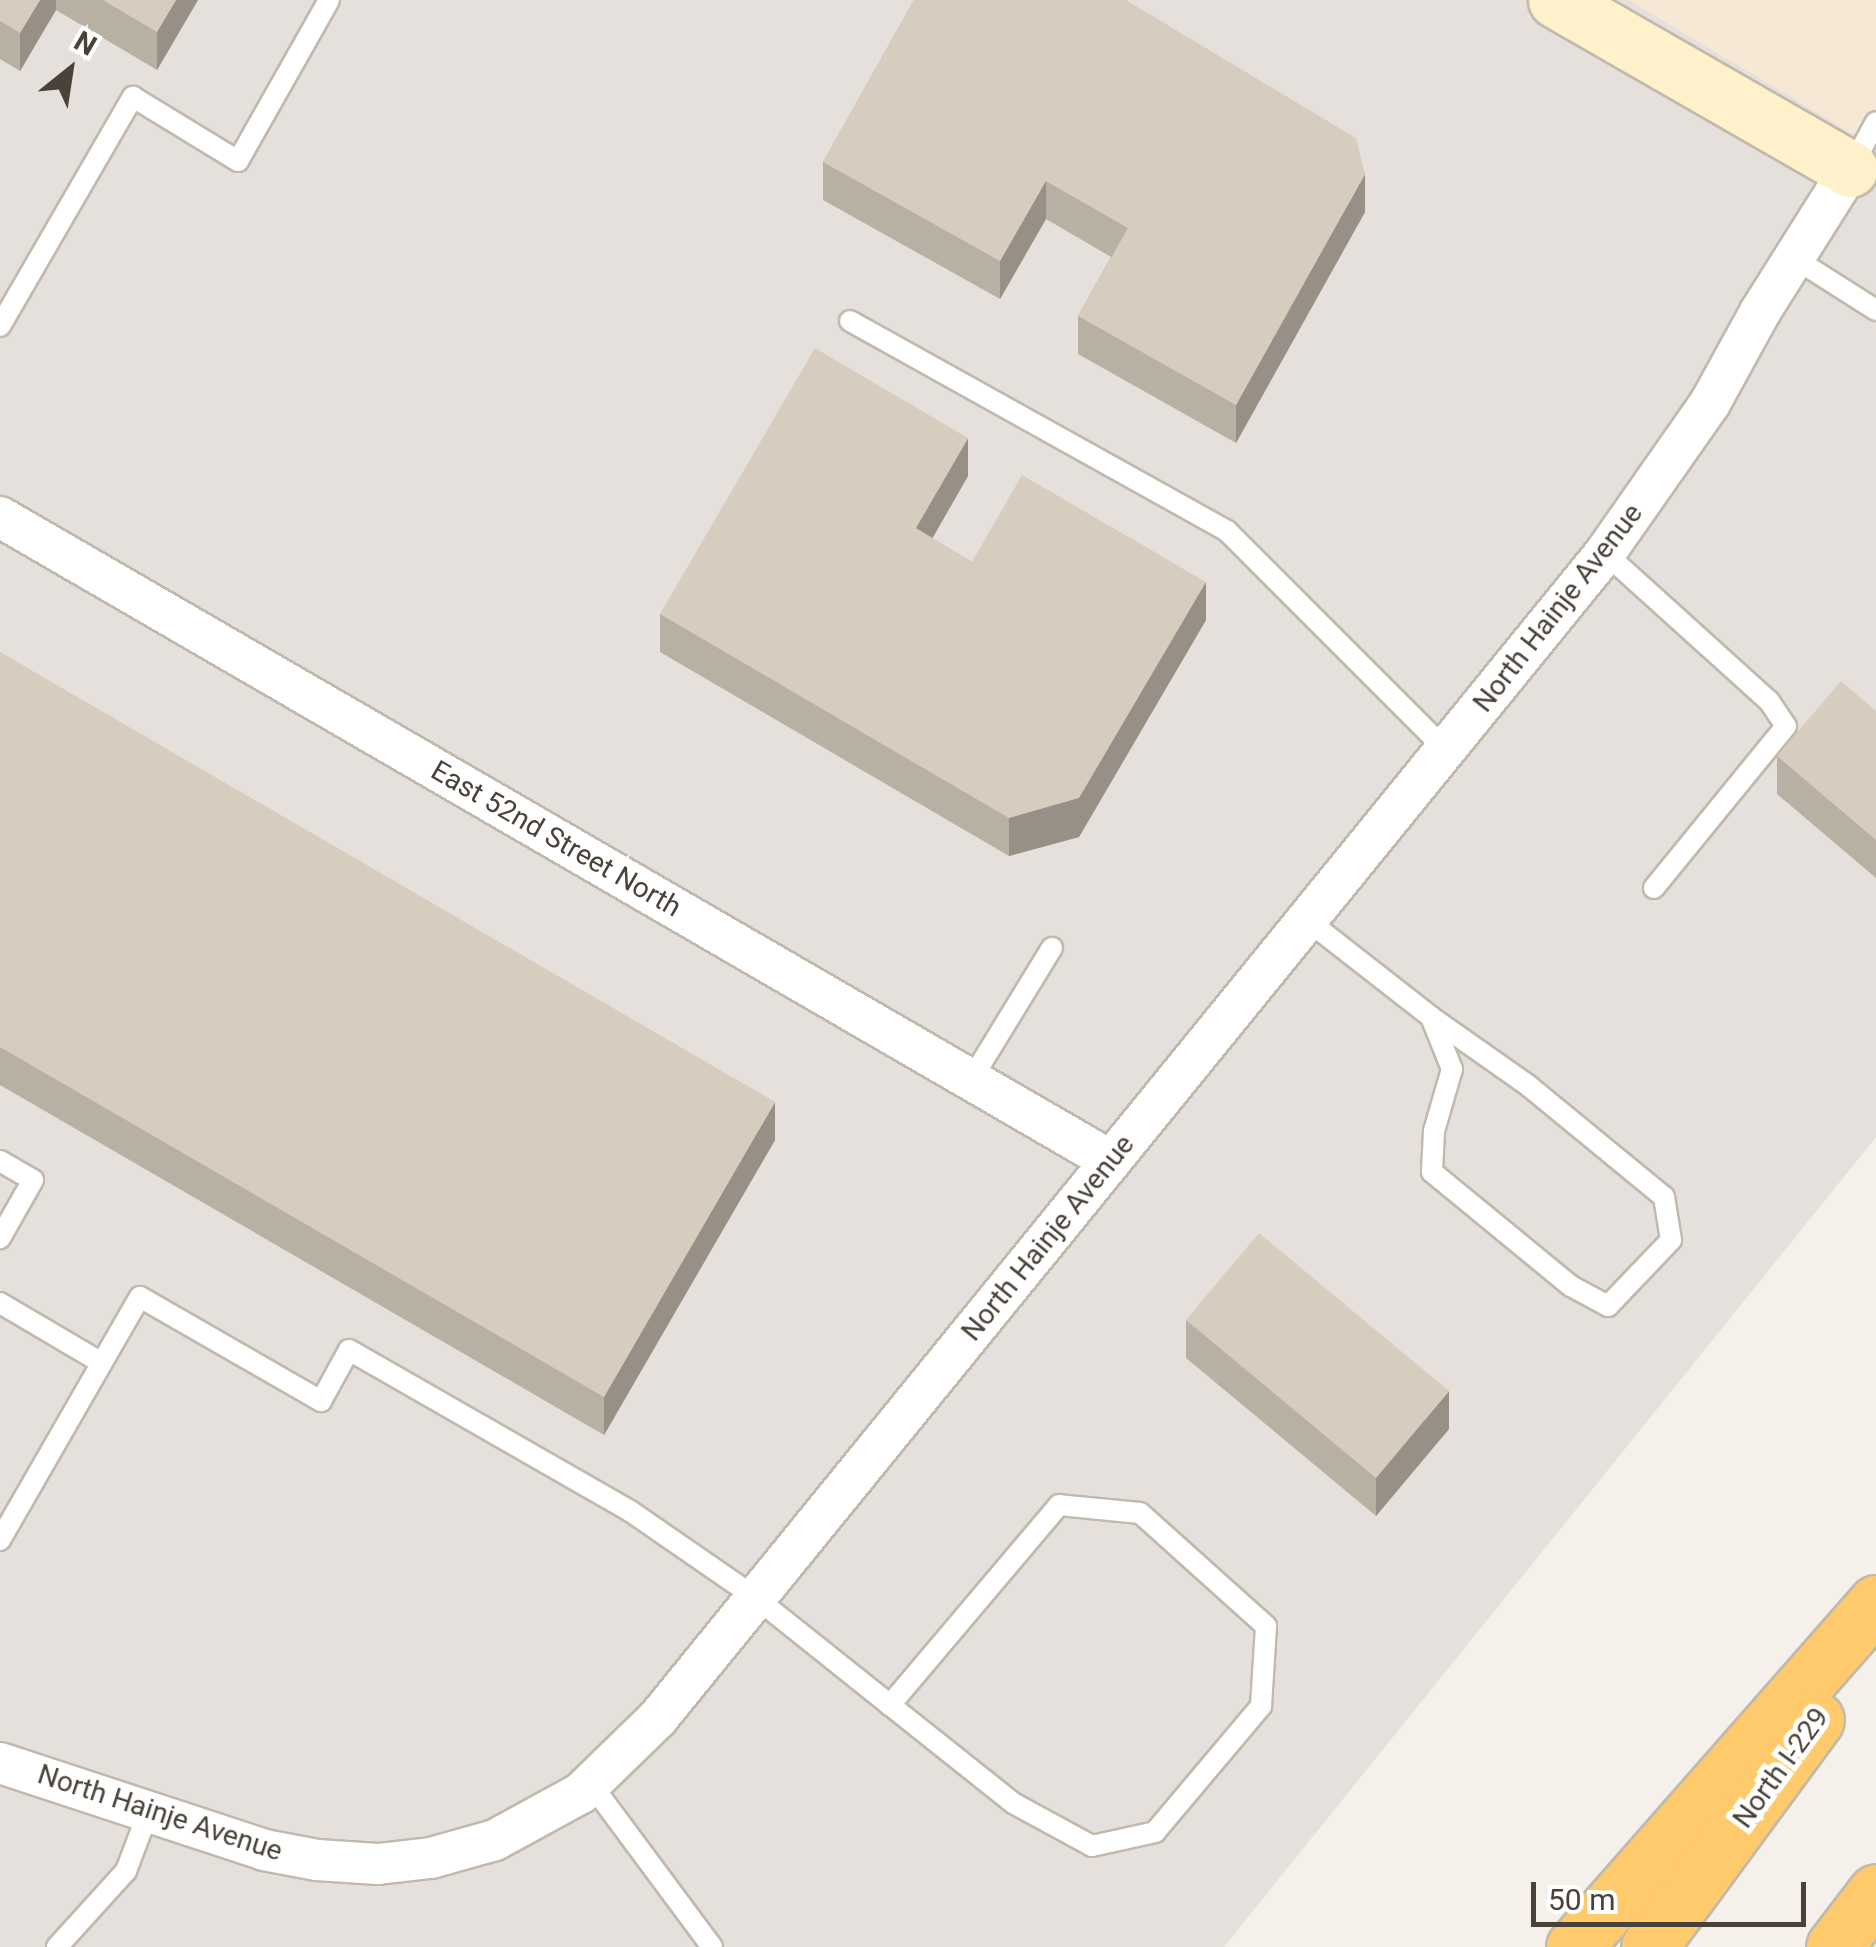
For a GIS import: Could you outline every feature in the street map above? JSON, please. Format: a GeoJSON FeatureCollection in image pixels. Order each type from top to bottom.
{"type":"FeatureCollection","features":[{"type":"Feature","properties":{"kind":"highway"},"geometry":{"type":"LineString","coordinates":[[1574,1947],[1876,1602]]}},
{"type":"Feature","properties":{"kind":"highway","name":"North I-229"},"geometry":{"type":"LineString","coordinates":[[1649,1947],[1876,1637]]}},
{"type":"Feature","properties":{"kind":"highway"},"geometry":{"type":"LineString","coordinates":[[1834,1947],[1876,1892]]}},
{"type":"Feature","properties":{"kind":"street"},"geometry":{"type":"LineString","coordinates":[[1556,0],[1850,170]]}},
{"type":"Feature","properties":{"kind":"street","name":"North Hainje Avenue"},"geometry":{"type":"LineString","coordinates":[[0,1763],[264,1850],[317,1860],[378,1864],[431,1858],[495,1840],[536,1821],[592,1784],[658,1718],[1604,553],[1710,403],[1850,170]]}},
{"type":"Feature","properties":{"kind":"street","name":"East 52nd Street North"},"geometry":{"type":"LineString","coordinates":[[0,518],[1111,1161]]}},
{"type":"Feature","properties":{"kind":"lane"},"geometry":{"type":"LineString","coordinates":[[0,326],[132,97],[238,161],[329,0]]}},
{"type":"Feature","properties":{"kind":"lane"},"geometry":{"type":"LineString","coordinates":[[1850,170],[1876,122]]}},
{"type":"Feature","properties":{"kind":"lane"},"geometry":{"type":"LineString","coordinates":[[1794,258],[1876,310]]}},
{"type":"Feature","properties":{"kind":"lane"},"geometry":{"type":"LineString","coordinates":[[850,320],[1227,531],[1445,749]]}},
{"type":"Feature","properties":{"kind":"lane"},"geometry":{"type":"LineString","coordinates":[[1604,553],[1769,701],[1786,726],[1654,888]]}},
{"type":"Feature","properties":{"kind":"lane"},"geometry":{"type":"LineString","coordinates":[[1307,920],[1431,1017],[1529,1086],[1664,1197],[1671,1240],[1608,1306],[1571,1286],[1432,1172],[1434,1130],[1452,1069],[1431,1017]]}},
{"type":"Feature","properties":{"kind":"lane"},"geometry":{"type":"LineString","coordinates":[[971,1080],[1052,948]]}},
{"type":"Feature","properties":{"kind":"lane"},"geometry":{"type":"LineString","coordinates":[[0,1161],[33,1180],[0,1238]]}},
{"type":"Feature","properties":{"kind":"lane"},"geometry":{"type":"LineString","coordinates":[[0,1540],[140,1297],[321,1401],[348,1350],[630,1510],[756,1598],[890,1705],[1013,1803],[1092,1846],[1155,1832],[1261,1706],[1266,1626],[1140,1513],[1059,1506],[890,1705]]}},
{"type":"Feature","properties":{"kind":"lane"},"geometry":{"type":"LineString","coordinates":[[0,1303],[102,1363]]}},
{"type":"Feature","properties":{"kind":"lane"},"geometry":{"type":"LineString","coordinates":[[592,1784],[712,1947]]}},
{"type":"Feature","properties":{"kind":"lane"},"geometry":{"type":"LineString","coordinates":[[56,1947],[126,1871],[149,1810]]}},
{"type":"Feature","properties":{"kind":"shaded area"},"geometry":{"type":"Polygon","coordinates":[[[0,0],[1629,0],[1876,148],[1876,1137],[1224,1947],[0,1947],[0,0]]]}},
{"type":"Feature","properties":{"kind":"shaded area"},"geometry":{"type":"Polygon","coordinates":[[[1629,0],[1876,0],[1876,148],[1629,0]]]}},
{"type":"Feature","properties":{"kind":"building"},"geometry":{"type":"Polygon","coordinates":[[[0,0],[40,0],[20,33],[0,21],[0,0]]]}},
{"type":"Feature","properties":{"kind":"building"},"geometry":{"type":"Polygon","coordinates":[[[103,0],[176,0],[157,32],[103,0]]]}},
{"type":"Feature","properties":{"kind":"building"},"geometry":{"type":"Polygon","coordinates":[[[914,0],[1126,0],[1356,138],[1365,174],[1236,405],[1078,316],[1128,228],[1046,181],[1000,261],[823,162],[914,0]]]}},
{"type":"Feature","properties":{"kind":"building"},"geometry":{"type":"Polygon","coordinates":[[[815,348],[968,438],[916,528],[972,562],[1022,475],[1206,582],[1079,798],[1009,818],[660,614],[815,348]]]}},
{"type":"Feature","properties":{"kind":"building"},"geometry":{"type":"Polygon","coordinates":[[[0,652],[775,1102],[604,1397],[0,1047],[0,652]]]}},
{"type":"Feature","properties":{"kind":"building"},"geometry":{"type":"Polygon","coordinates":[[[1841,681],[1876,711],[1876,840],[1777,756],[1841,681]]]}},
{"type":"Feature","properties":{"kind":"building"},"geometry":{"type":"Polygon","coordinates":[[[1259,1233],[1449,1391],[1376,1478],[1186,1320],[1259,1233]]]}}]}
